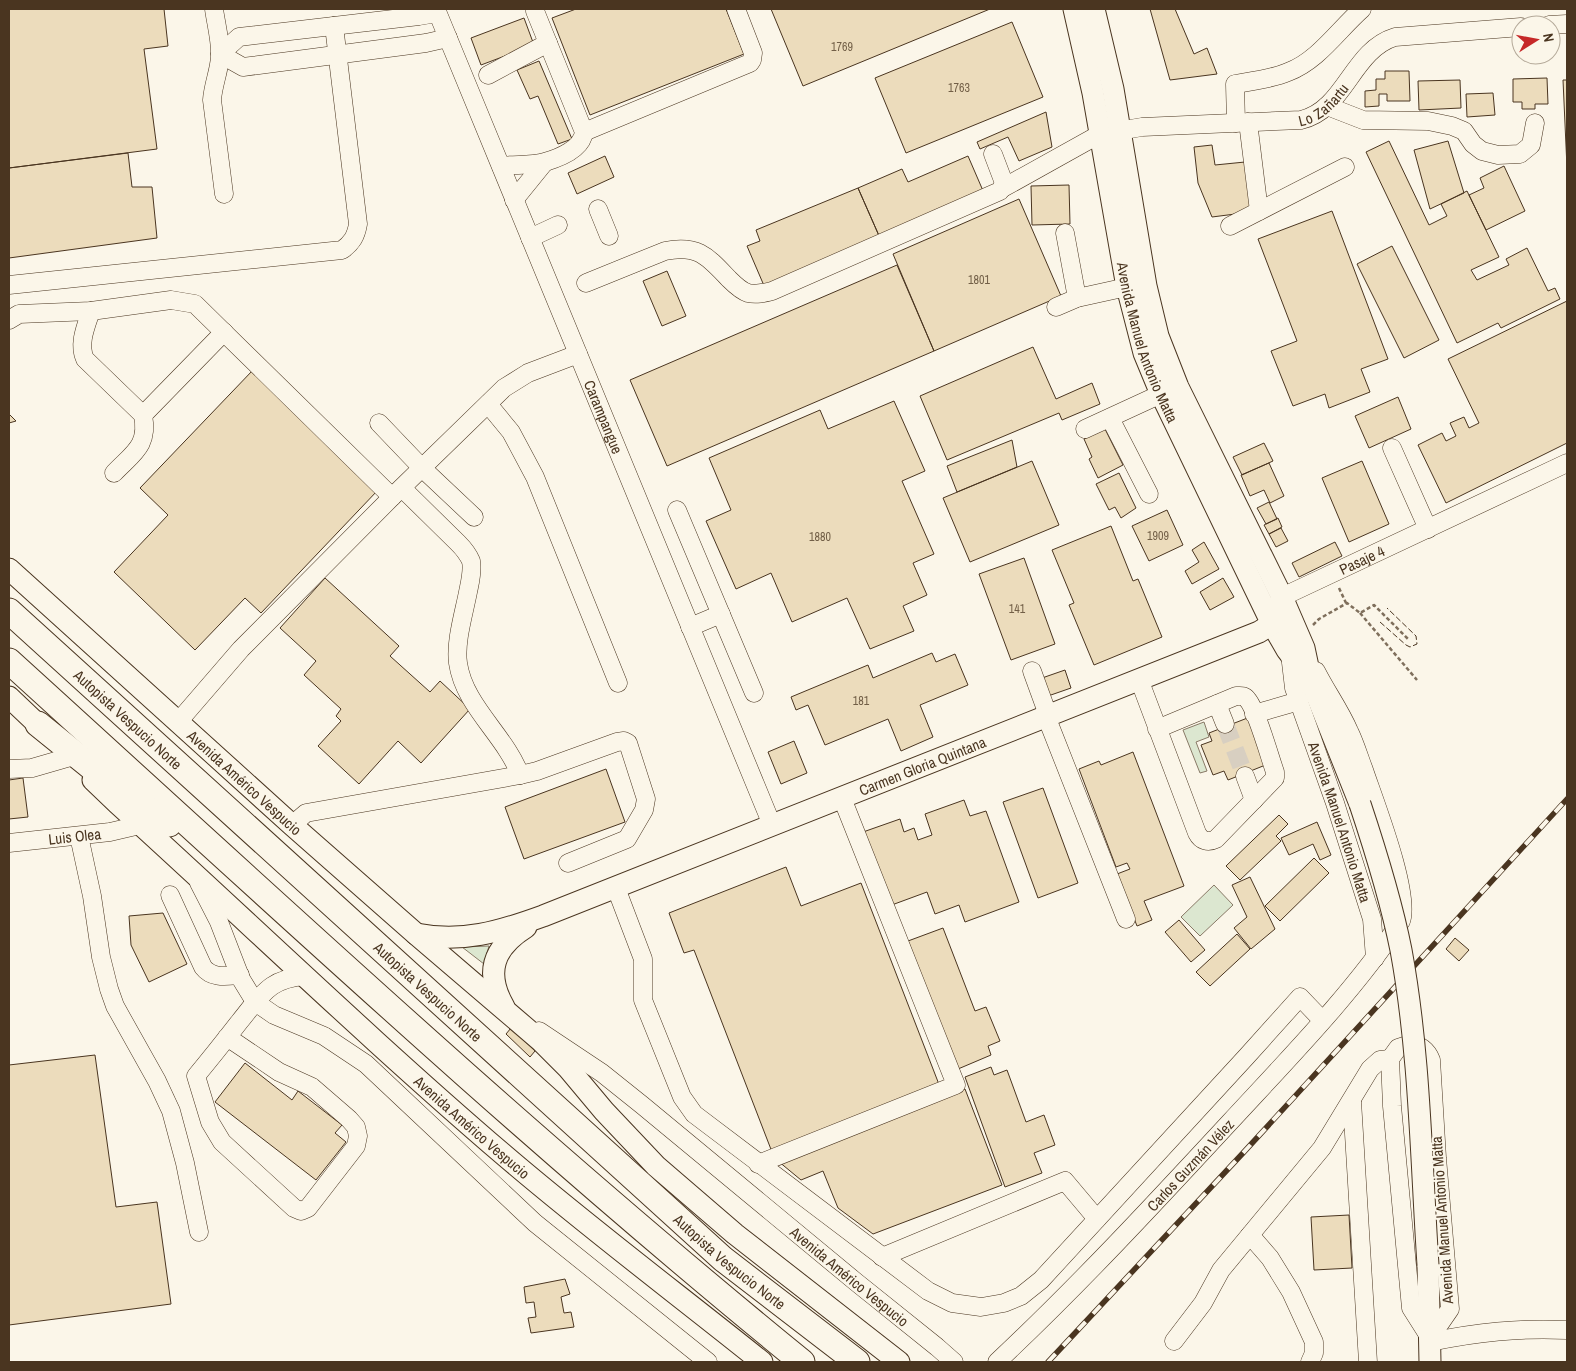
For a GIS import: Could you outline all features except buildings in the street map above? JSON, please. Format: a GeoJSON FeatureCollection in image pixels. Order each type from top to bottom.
{"type":"FeatureCollection","features":[{"type":"Feature","properties":{"kind":"highway","name":"Autopista Vespucio Norte"},"geometry":{"type":"LineString","coordinates":[[9,611],[723,1259],[857,1362]]}},
{"type":"Feature","properties":{"kind":"highway"},"geometry":{"type":"LineString","coordinates":[[9,661],[484,1093],[700,1279],[802,1362]]}},
{"type":"Feature","properties":{"kind":"highway"},"geometry":{"type":"LineString","coordinates":[[38,724],[110,783],[263,892]]}},
{"type":"Feature","properties":{"kind":"main road","name":"Avenida Manuel Antonio Matta"},"geometry":{"type":"LineString","coordinates":[[1074,9],[1087,65],[1110,132],[1160,344],[1178,387],[1282,597],[1298,647],[1360,804],[1391,907],[1408,994],[1415,1065],[1428,1265],[1430,1347]]}},
{"type":"Feature","properties":{"kind":"main road","name":"Avenida Manuel Antonio Matta"},"geometry":{"type":"LineString","coordinates":[[1094,9],[1113,89],[1110,132],[1127,287],[1144,352],[1161,394],[1272,624],[1298,647]]}},
{"type":"Feature","properties":{"kind":"main road","name":"Avenida Américo Vespucio"},"geometry":{"type":"LineString","coordinates":[[9,569],[292,825],[556,1055],[604,1111],[656,1166],[735,1234],[899,1362]]}},
{"type":"Feature","properties":{"kind":"main road"},"geometry":{"type":"LineString","coordinates":[[1272,624],[1282,597]]}},
{"type":"Feature","properties":{"kind":"main road","name":"Carmen Gloria Quintana"},"geometry":{"type":"LineString","coordinates":[[416,934],[446,938],[474,936],[496,932],[543,916],[1259,632],[1272,624]]}},
{"type":"Feature","properties":{"kind":"main road","name":"Avenida Américo Vespucio"},"geometry":{"type":"LineString","coordinates":[[9,697],[195,876],[504,1155],[610,1243],[762,1362]]}},
{"type":"Feature","properties":{"kind":"main road","name":"Carmen Gloria Quintana"},"geometry":{"type":"LineString","coordinates":[[506,1010],[494,979],[496,957],[507,941],[543,916]]}},
{"type":"Feature","properties":{"kind":"street"},"geometry":{"type":"LineString","coordinates":[[214,9],[220,54],[212,100],[224,194]]}},
{"type":"Feature","properties":{"kind":"street"},"geometry":{"type":"LineString","coordinates":[[584,132],[750,62],[753,53],[736,9]]}},
{"type":"Feature","properties":{"kind":"street"},"geometry":{"type":"LineString","coordinates":[[1259,211],[1235,84],[1289,72],[1300,66],[1325,46],[1362,9]]}},
{"type":"Feature","properties":{"kind":"street"},"geometry":{"type":"LineString","coordinates":[[220,54],[239,37],[437,11]]}},
{"type":"Feature","properties":{"kind":"street","name":"Carampangue"},"geometry":{"type":"LineString","coordinates":[[437,11],[772,825]]}},
{"type":"Feature","properties":{"kind":"street"},"geometry":{"type":"LineString","coordinates":[[501,166],[544,163],[570,151],[582,142],[584,132],[535,11]]}},
{"type":"Feature","properties":{"kind":"street"},"geometry":{"type":"LineString","coordinates":[[9,285],[342,250],[351,244],[356,235],[358,224],[334,26]]}},
{"type":"Feature","properties":{"kind":"street","name":"Lo Zañartu"},"geometry":{"type":"LineString","coordinates":[[1110,132],[1142,127],[1300,120],[1315,116],[1327,106],[1372,50],[1386,40],[1395,37],[1511,28]]}},
{"type":"Feature","properties":{"kind":"street"},"geometry":{"type":"LineString","coordinates":[[220,54],[243,67],[426,43],[448,38]]}},
{"type":"Feature","properties":{"kind":"street"},"geometry":{"type":"LineString","coordinates":[[488,75],[548,43]]}},
{"type":"Feature","properties":{"kind":"street"},"geometry":{"type":"LineString","coordinates":[[1327,106],[1363,120],[1428,121],[1452,126],[1464,131],[1473,144],[1482,151],[1498,156],[1520,154],[1531,145],[1534,123]]}},
{"type":"Feature","properties":{"kind":"street"},"geometry":{"type":"LineString","coordinates":[[586,283],[665,251],[688,249],[700,252],[710,259],[742,290],[748,293],[759,294],[772,291],[995,194],[1110,132]]}},
{"type":"Feature","properties":{"kind":"street"},"geometry":{"type":"LineString","coordinates":[[993,154],[1004,182],[1003,188]]}},
{"type":"Feature","properties":{"kind":"street"},"geometry":{"type":"LineString","coordinates":[[514,200],[544,163]]}},
{"type":"Feature","properties":{"kind":"street"},"geometry":{"type":"LineString","coordinates":[[1230,226],[1345,167]]}},
{"type":"Feature","properties":{"kind":"street"},"geometry":{"type":"LineString","coordinates":[[598,208],[609,236]]}},
{"type":"Feature","properties":{"kind":"street"},"geometry":{"type":"LineString","coordinates":[[530,238],[558,225]]}},
{"type":"Feature","properties":{"kind":"street"},"geometry":{"type":"LineString","coordinates":[[1065,233],[1077,298]]}},
{"type":"Feature","properties":{"kind":"street"},"geometry":{"type":"LineString","coordinates":[[1056,307],[1077,298],[1127,287]]}},
{"type":"Feature","properties":{"kind":"street"},"geometry":{"type":"LineString","coordinates":[[9,320],[19,314],[90,311],[171,300],[195,304],[397,492],[458,543],[466,552],[470,561],[471,580],[457,650],[461,677],[467,691],[514,760],[520,776]]}},
{"type":"Feature","properties":{"kind":"street"},"geometry":{"type":"LineString","coordinates":[[90,311],[81,351],[85,359],[143,415],[145,434],[141,444],[114,473]]}},
{"type":"Feature","properties":{"kind":"street"},"geometry":{"type":"LineString","coordinates":[[143,415],[224,332]]}},
{"type":"Feature","properties":{"kind":"street"},"geometry":{"type":"LineString","coordinates":[[178,722],[242,649],[397,492],[504,388],[528,373],[578,354]]}},
{"type":"Feature","properties":{"kind":"street"},"geometry":{"type":"LineString","coordinates":[[1085,429],[1161,394]]}},
{"type":"Feature","properties":{"kind":"street"},"geometry":{"type":"LineString","coordinates":[[488,404],[512,432],[534,473],[618,683]]}},
{"type":"Feature","properties":{"kind":"street"},"geometry":{"type":"LineString","coordinates":[[1110,418],[1149,494]]}},
{"type":"Feature","properties":{"kind":"street"},"geometry":{"type":"LineString","coordinates":[[379,423],[422,468],[474,517]]}},
{"type":"Feature","properties":{"kind":"street"},"geometry":{"type":"LineString","coordinates":[[1392,448],[1434,526]]}},
{"type":"Feature","properties":{"kind":"street","name":"Pasaje 4"},"geometry":{"type":"LineString","coordinates":[[1282,597],[1567,463]]}},
{"type":"Feature","properties":{"kind":"street"},"geometry":{"type":"LineString","coordinates":[[677,510],[754,693]]}},
{"type":"Feature","properties":{"kind":"street"},"geometry":{"type":"LineString","coordinates":[[690,627],[721,614]]}},
{"type":"Feature","properties":{"kind":"street","name":"Avenida Manuel Antonio Matta"},"geometry":{"type":"LineString","coordinates":[[1298,647],[1294,688],[1336,803],[1372,919],[1375,958]]}},
{"type":"Feature","properties":{"kind":"street","name":"Avenida Manuel Antonio Matta"},"geometry":{"type":"LineString","coordinates":[[1298,647],[1350,732],[1389,843],[1404,915],[1402,921],[1375,958]]}},
{"type":"Feature","properties":{"kind":"street"},"geometry":{"type":"LineString","coordinates":[[1032,671],[1047,716],[1126,919]]}},
{"type":"Feature","properties":{"kind":"street"},"geometry":{"type":"LineString","coordinates":[[1139,679],[1157,729],[1197,833],[1201,839],[1208,841],[1216,839],[1275,778],[1275,772],[1249,700],[1244,696],[1236,696],[1157,729]]}},
{"type":"Feature","properties":{"kind":"street"},"geometry":{"type":"LineString","coordinates":[[1254,714],[1299,701]]}},
{"type":"Feature","properties":{"kind":"street"},"geometry":{"type":"LineString","coordinates":[[1217,704],[1225,724]]}},
{"type":"Feature","properties":{"kind":"street"},"geometry":{"type":"LineString","coordinates":[[292,825],[306,813],[520,776],[624,741],[628,743],[646,799],[644,810],[636,825],[622,842],[568,862]]}},
{"type":"Feature","properties":{"kind":"street"},"geometry":{"type":"LineString","coordinates":[[9,769],[32,768],[70,757]]}},
{"type":"Feature","properties":{"kind":"street"},"geometry":{"type":"LineString","coordinates":[[1245,776],[1254,800]]}},
{"type":"Feature","properties":{"kind":"street"},"geometry":{"type":"LineString","coordinates":[[758,1164],[956,1085],[842,798]]}},
{"type":"Feature","properties":{"kind":"street","name":"Luis Olea"},"geometry":{"type":"LineString","coordinates":[[9,843],[110,832],[140,824]]}},
{"type":"Feature","properties":{"kind":"street"},"geometry":{"type":"LineString","coordinates":[[79,836],[92,896],[101,957],[114,1006],[157,1080],[171,1112],[185,1163],[199,1232]]}},
{"type":"Feature","properties":{"kind":"street","name":"Avenida Américo Vespucio"},"geometry":{"type":"LineString","coordinates":[[195,876],[219,922],[240,975],[256,1001],[274,1014],[324,1036],[366,1064],[535,1222],[708,1362]]}},
{"type":"Feature","properties":{"kind":"street"},"geometry":{"type":"LineString","coordinates":[[616,888],[643,959],[643,1000],[682,1097],[694,1114],[928,1291],[952,1303],[980,1307],[1021,1296],[1040,1280],[1097,1219],[1300,997],[1322,1020]]}},
{"type":"Feature","properties":{"kind":"street"},"geometry":{"type":"LineString","coordinates":[[170,894],[203,967],[208,973],[212,975],[240,975]]}},
{"type":"Feature","properties":{"kind":"street","name":"Carlos Guzmán Vélez"},"geometry":{"type":"LineString","coordinates":[[997,1362],[1062,1300],[1134,1226],[1322,1020],[1375,958]]}},
{"type":"Feature","properties":{"kind":"street"},"geometry":{"type":"LineString","coordinates":[[227,1037],[279,1072],[312,1087],[356,1127],[358,1136],[356,1146],[308,1208],[301,1211],[294,1208],[222,1142],[210,1122],[196,1076],[227,1037],[256,1001],[267,990],[279,982],[305,976]]}},
{"type":"Feature","properties":{"kind":"street","name":"Avenida Américo Vespucio"},"geometry":{"type":"LineString","coordinates":[[506,1010],[609,1078],[856,1282],[926,1337],[954,1362]]}},
{"type":"Feature","properties":{"kind":"street","name":"Avenida Manuel Antonio Matta"},"geometry":{"type":"LineString","coordinates":[[1390,1058],[1398,1048],[1410,1044],[1425,1050],[1431,1060],[1450,1309],[1430,1347]]}},
{"type":"Feature","properties":{"kind":"street"},"geometry":{"type":"LineString","coordinates":[[1174,1341],[1203,1303],[1221,1270],[1322,1148],[1370,1069],[1380,1060],[1390,1058],[1395,1145],[1411,1308],[1430,1347],[1489,1331],[1567,1330]]}},
{"type":"Feature","properties":{"kind":"street"},"geometry":{"type":"LineString","coordinates":[[1352,1101],[1368,1362]]}},
{"type":"Feature","properties":{"kind":"street"},"geometry":{"type":"LineString","coordinates":[[882,1257],[1065,1181],[1097,1219]]}},
{"type":"Feature","properties":{"kind":"street"},"geometry":{"type":"LineString","coordinates":[[1250,1235],[1270,1258],[1291,1292],[1314,1342],[1314,1353],[1310,1362]]}},
{"type":"Feature","properties":{"kind":"path"},"geometry":{"type":"LineString","coordinates":[[1298,647],[1319,619],[1347,603],[1360,613],[1417,680]]}},
{"type":"Feature","properties":{"kind":"path"},"geometry":{"type":"LineString","coordinates":[[1360,613],[1374,605],[1409,640]]}},
{"type":"Feature","properties":{"kind":"green space"},"geometry":{"type":"Polygon","coordinates":[[[1204,722],[1209,737],[1196,742],[1207,771],[1200,773],[1183,730],[1204,722]]]}},
{"type":"Feature","properties":{"kind":"green space"},"geometry":{"type":"Polygon","coordinates":[[[1214,885],[1233,905],[1200,936],[1181,917],[1214,885]]]}},
{"type":"Feature","properties":{"kind":"green space"},"geometry":{"type":"Polygon","coordinates":[[[489,946],[484,964],[462,947],[489,946]]]}},
{"type":"Feature","properties":{"kind":"tunnel"},"geometry":{"type":"LineString","coordinates":[[1225,724],[1245,776]]}},
{"type":"Feature","properties":{"kind":"railway"},"geometry":{"type":"LineString","coordinates":[[1048,1362],[1243,1153],[1567,799]]}},
{"type":"Feature","properties":{"kind":"fence"},"geometry":{"type":"LineString","coordinates":[[1380,622],[1406,645],[1410,647],[1417,644],[1416,636],[1387,608]]}}]}
